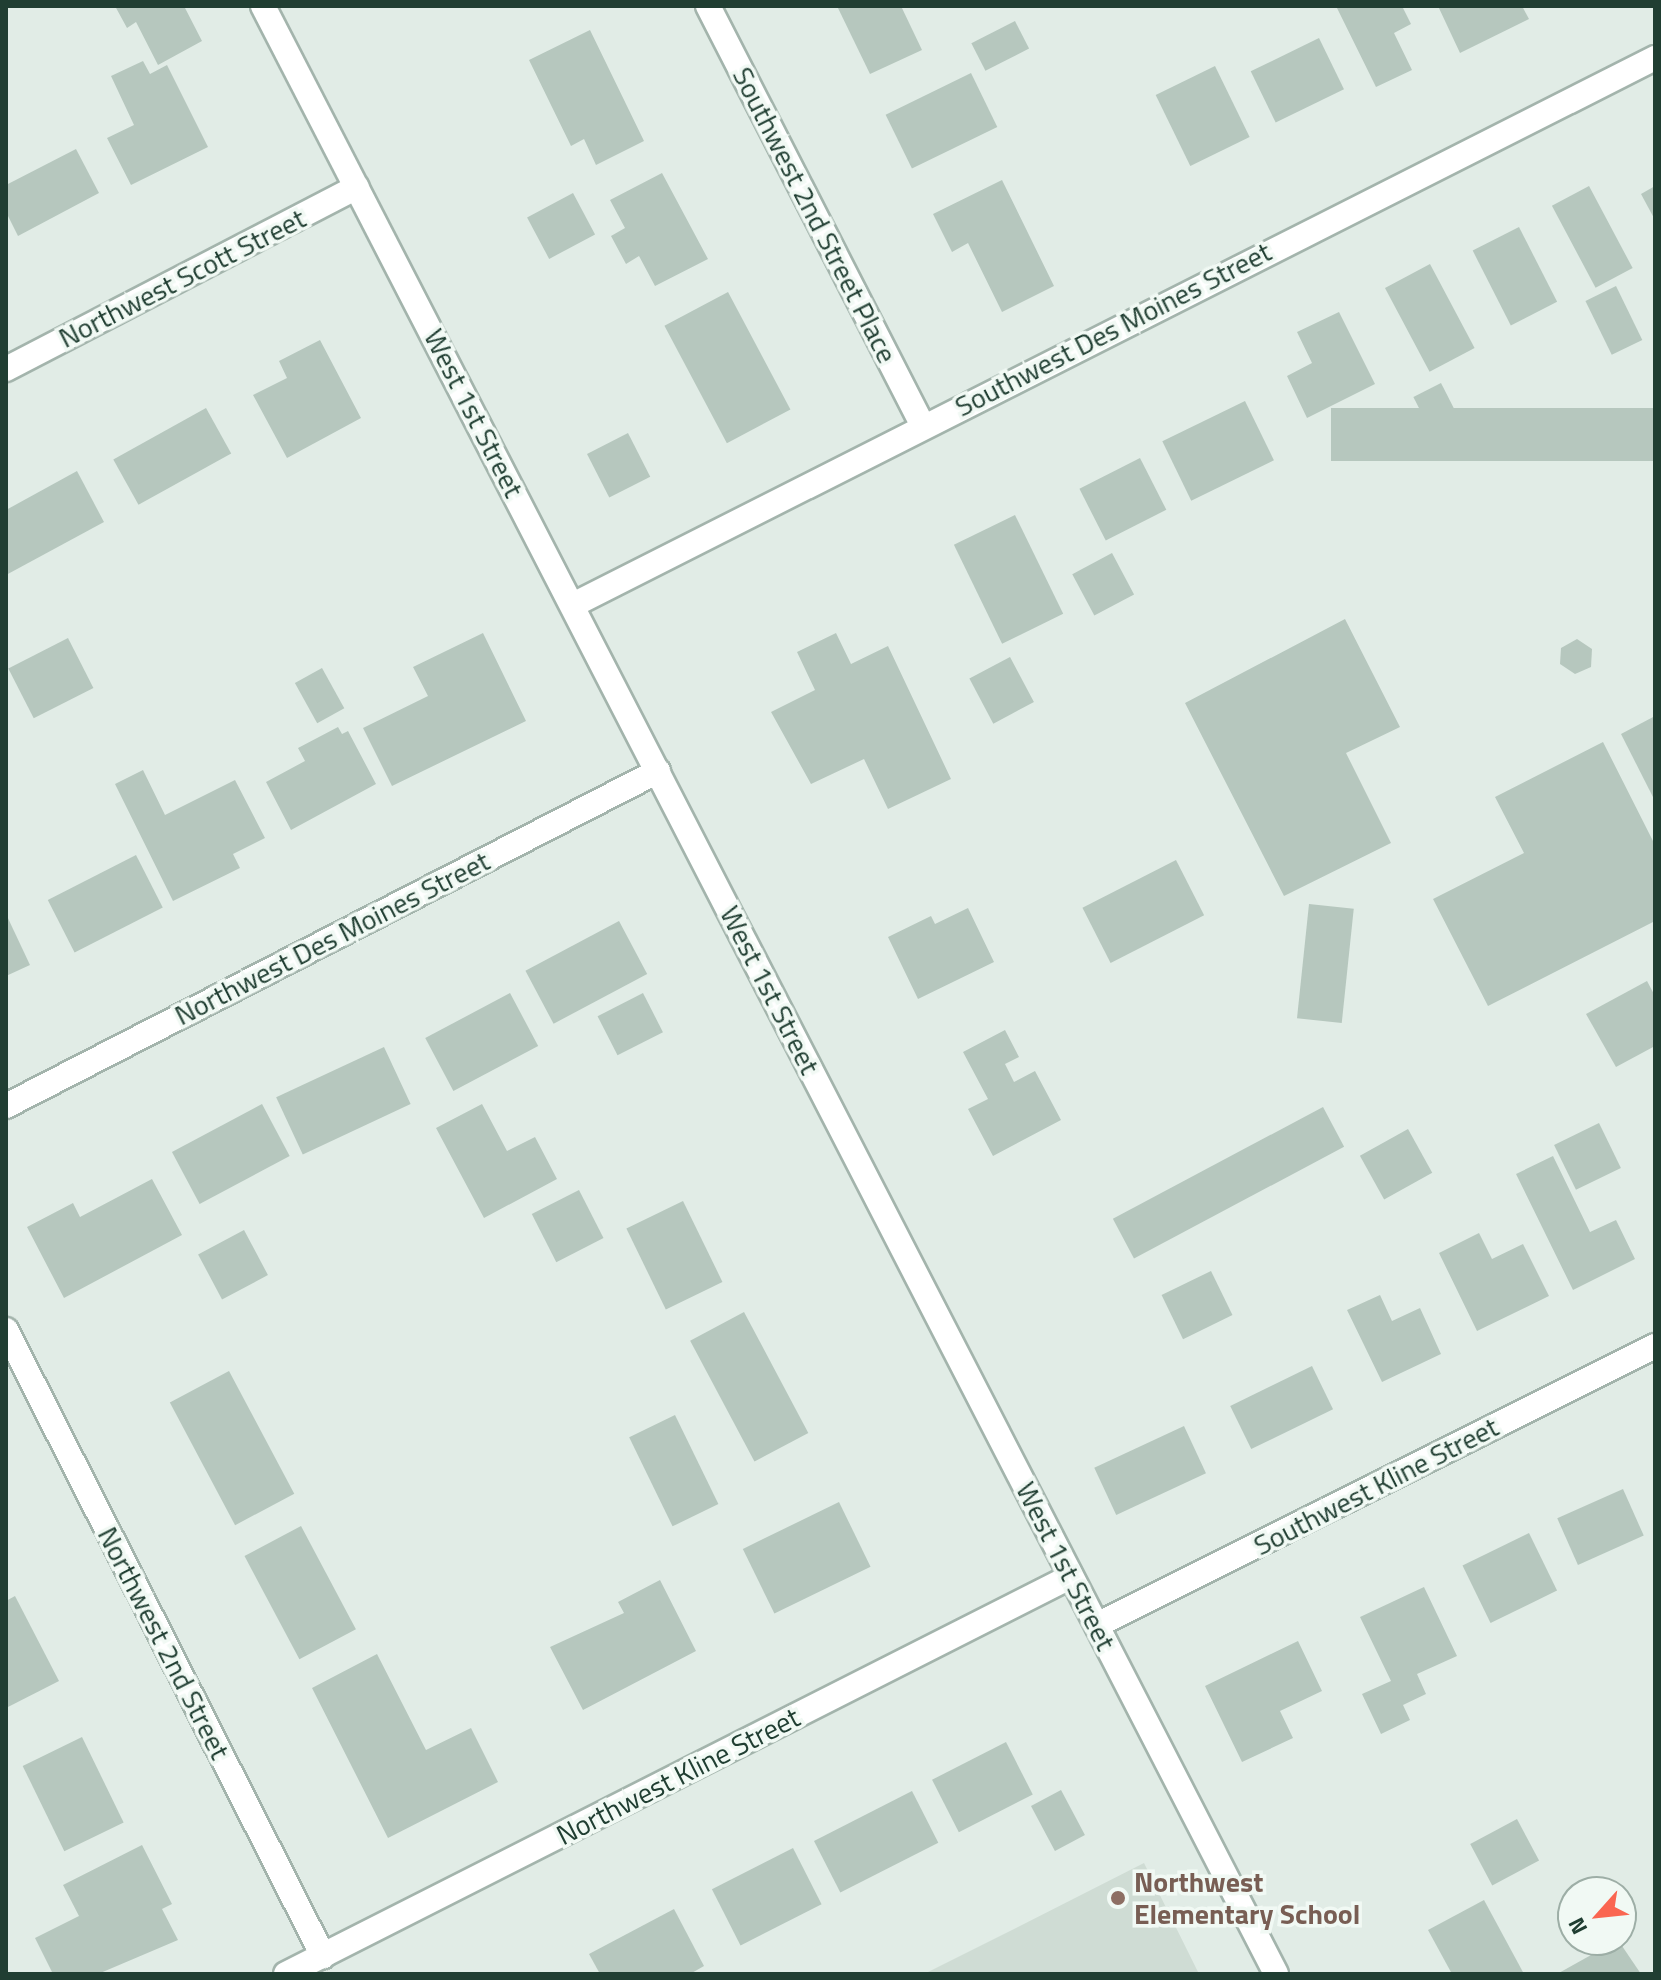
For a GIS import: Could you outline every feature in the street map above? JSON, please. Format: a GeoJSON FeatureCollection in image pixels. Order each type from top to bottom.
{"type":"FeatureCollection","features":[{"type":"Feature","properties":{"kind":"street","name":"West 1st Street"},"geometry":{"type":"LineString","coordinates":[[263,6],[1276,1974]]}},
{"type":"Feature","properties":{"kind":"street","name":"Southwest 2nd Street Place"},"geometry":{"type":"LineString","coordinates":[[708,6],[922,425]]}},
{"type":"Feature","properties":{"kind":"street","name":"Southwest Des Moines Street"},"geometry":{"type":"LineString","coordinates":[[573,605],[922,425],[1655,58]]}},
{"type":"Feature","properties":{"kind":"street","name":"Northwest Scott Street"},"geometry":{"type":"LineString","coordinates":[[6,369],[357,187]]}},
{"type":"Feature","properties":{"kind":"street","name":"Northwest Des Moines Street"},"geometry":{"type":"LineString","coordinates":[[6,1106],[658,771]]}},
{"type":"Feature","properties":{"kind":"street","name":"Northwest 2nd Street"},"geometry":{"type":"LineString","coordinates":[[6,1330],[323,1956]]}},
{"type":"Feature","properties":{"kind":"street","name":"Southwest Kline Street"},"geometry":{"type":"LineString","coordinates":[[1097,1625],[1655,1346]]}},
{"type":"Feature","properties":{"kind":"street","name":"Northwest Kline Street"},"geometry":{"type":"LineString","coordinates":[[286,1974],[1070,1577]]}},
{"type":"Feature","properties":{"kind":"shaded area","name":"Northwest Elementary School"},"geometry":{"type":"Polygon","coordinates":[[[1144,1863],[1199,1974],[924,1974],[1006,1933],[1144,1863]]]}},
{"type":"Feature","properties":{"kind":"building"},"geometry":{"type":"Polygon","coordinates":[[[115,6],[184,6],[202,41],[158,65],[136,22],[127,28],[115,6]]]}},
{"type":"Feature","properties":{"kind":"building"},"geometry":{"type":"Polygon","coordinates":[[[837,6],[901,6],[922,50],[870,74],[837,6]]]}},
{"type":"Feature","properties":{"kind":"building"},"geometry":{"type":"Polygon","coordinates":[[[1336,6],[1402,6],[1411,24],[1394,33],[1412,70],[1376,87],[1336,6]]]}},
{"type":"Feature","properties":{"kind":"building"},"geometry":{"type":"Polygon","coordinates":[[[1438,6],[1522,6],[1529,19],[1460,53],[1438,6]]]}},
{"type":"Feature","properties":{"kind":"building"},"geometry":{"type":"Polygon","coordinates":[[[1015,21],[1029,49],[985,71],[971,43],[1015,21]]]}},
{"type":"Feature","properties":{"kind":"building"},"geometry":{"type":"Polygon","coordinates":[[[590,30],[644,141],[596,165],[584,139],[571,146],[529,60],[590,30]]]}},
{"type":"Feature","properties":{"kind":"building"},"geometry":{"type":"Polygon","coordinates":[[[1319,38],[1344,89],[1276,123],[1251,71],[1319,38]]]}},
{"type":"Feature","properties":{"kind":"building"},"geometry":{"type":"Polygon","coordinates":[[[143,61],[150,74],[167,65],[208,147],[131,185],[107,138],[134,125],[111,76],[143,61]]]}},
{"type":"Feature","properties":{"kind":"building"},"geometry":{"type":"Polygon","coordinates":[[[1215,66],[1250,137],[1190,166],[1156,95],[1215,66]]]}},
{"type":"Feature","properties":{"kind":"building"},"geometry":{"type":"Polygon","coordinates":[[[971,73],[997,127],[912,169],[886,115],[971,73]]]}},
{"type":"Feature","properties":{"kind":"building"},"geometry":{"type":"Polygon","coordinates":[[[76,149],[99,193],[18,236],[6,212],[6,185],[76,149]]]}},
{"type":"Feature","properties":{"kind":"building"},"geometry":{"type":"Polygon","coordinates":[[[662,173],[708,259],[655,286],[639,256],[626,264],[611,236],[625,228],[610,200],[662,173]]]}},
{"type":"Feature","properties":{"kind":"building"},"geometry":{"type":"Polygon","coordinates":[[[1002,180],[1054,286],[1002,312],[968,243],[952,252],[933,214],[1002,180]]]}},
{"type":"Feature","properties":{"kind":"building"},"geometry":{"type":"Polygon","coordinates":[[[1589,186],[1633,268],[1596,288],[1552,206],[1589,186]]]}},
{"type":"Feature","properties":{"kind":"building"},"geometry":{"type":"Polygon","coordinates":[[[1655,186],[1655,220],[1641,194],[1655,186]]]}},
{"type":"Feature","properties":{"kind":"building"},"geometry":{"type":"Polygon","coordinates":[[[573,193],[595,234],[549,259],[527,217],[573,193]]]}},
{"type":"Feature","properties":{"kind":"building"},"geometry":{"type":"Polygon","coordinates":[[[1519,227],[1557,302],[1511,325],[1473,251],[1519,227]]]}},
{"type":"Feature","properties":{"kind":"building"},"geometry":{"type":"Polygon","coordinates":[[[1430,264],[1475,348],[1430,372],[1385,288],[1430,264]]]}},
{"type":"Feature","properties":{"kind":"building"},"geometry":{"type":"Polygon","coordinates":[[[1616,286],[1642,340],[1612,355],[1585,301],[1616,286]]]}},
{"type":"Feature","properties":{"kind":"building"},"geometry":{"type":"Polygon","coordinates":[[[728,292],[790,409],[727,443],[664,326],[728,292]]]}},
{"type":"Feature","properties":{"kind":"building"},"geometry":{"type":"Polygon","coordinates":[[[1339,312],[1375,384],[1307,418],[1287,376],[1312,363],[1297,332],[1339,312]]]}},
{"type":"Feature","properties":{"kind":"building"},"geometry":{"type":"Polygon","coordinates":[[[320,340],[361,418],[287,458],[253,395],[287,378],[279,361],[320,340]]]}},
{"type":"Feature","properties":{"kind":"building"},"geometry":{"type":"Polygon","coordinates":[[[1441,383],[1464,428],[1437,443],[1413,397],[1441,383]]]}},
{"type":"Feature","properties":{"kind":"building"},"geometry":{"type":"Polygon","coordinates":[[[1245,401],[1274,460],[1191,501],[1162,441],[1245,401]]]}},
{"type":"Feature","properties":{"kind":"building"},"geometry":{"type":"Polygon","coordinates":[[[206,408],[231,453],[139,505],[113,459],[206,408]]]}},
{"type":"Feature","properties":{"kind":"building"},"geometry":{"type":"Polygon","coordinates":[[[1331,408],[1655,408],[1655,461],[1331,461],[1331,408]]]}},
{"type":"Feature","properties":{"kind":"building"},"geometry":{"type":"Polygon","coordinates":[[[628,433],[650,477],[609,498],[587,454],[628,433]]]}},
{"type":"Feature","properties":{"kind":"building"},"geometry":{"type":"Polygon","coordinates":[[[1140,458],[1166,510],[1106,541],[1079,489],[1140,458]]]}},
{"type":"Feature","properties":{"kind":"building"},"geometry":{"type":"Polygon","coordinates":[[[77,471],[104,522],[6,575],[6,510],[77,471]]]}},
{"type":"Feature","properties":{"kind":"building"},"geometry":{"type":"Polygon","coordinates":[[[1015,515],[1063,614],[1002,644],[954,545],[1015,515]]]}},
{"type":"Feature","properties":{"kind":"building"},"geometry":{"type":"Polygon","coordinates":[[[1112,553],[1134,594],[1094,616],[1072,574],[1112,553]]]}},
{"type":"Feature","properties":{"kind":"building"},"geometry":{"type":"Polygon","coordinates":[[[1345,619],[1400,727],[1346,753],[1391,843],[1284,896],[1185,703],[1345,619]]]}},
{"type":"Feature","properties":{"kind":"building"},"geometry":{"type":"Polygon","coordinates":[[[483,633],[526,721],[392,786],[363,728],[428,696],[413,667],[483,633]]]}},
{"type":"Feature","properties":{"kind":"building"},"geometry":{"type":"Polygon","coordinates":[[[836,633],[851,664],[888,646],[951,779],[888,809],[864,759],[811,784],[771,712],[815,690],[797,652],[836,633]]]}},
{"type":"Feature","properties":{"kind":"building"},"geometry":{"type":"Polygon","coordinates":[[[68,638],[93,688],[34,718],[8,668],[68,638]]]}},
{"type":"Feature","properties":{"kind":"building"},"geometry":{"type":"Polygon","coordinates":[[[1577,639],[1592,649],[1591,667],[1575,674],[1560,664],[1561,648],[1577,639]]]}},
{"type":"Feature","properties":{"kind":"building"},"geometry":{"type":"Polygon","coordinates":[[[1010,657],[1034,702],[993,724],[969,679],[1010,657]]]}},
{"type":"Feature","properties":{"kind":"building"},"geometry":{"type":"Polygon","coordinates":[[[322,668],[344,708],[317,723],[295,683],[322,668]]]}},
{"type":"Feature","properties":{"kind":"building"},"geometry":{"type":"Polygon","coordinates":[[[1655,716],[1655,801],[1621,734],[1655,716]]]}},
{"type":"Feature","properties":{"kind":"building"},"geometry":{"type":"Polygon","coordinates":[[[338,727],[342,734],[348,731],[376,784],[291,830],[266,782],[305,761],[298,748],[338,727]]]}},
{"type":"Feature","properties":{"kind":"building"},"geometry":{"type":"Polygon","coordinates":[[[1603,742],[1655,845],[1655,921],[1488,1006],[1433,899],[1524,853],[1495,797],[1603,742]]]}},
{"type":"Feature","properties":{"kind":"building"},"geometry":{"type":"Polygon","coordinates":[[[143,770],[165,815],[235,780],[265,838],[233,854],[240,868],[173,901],[115,784],[143,770]]]}},
{"type":"Feature","properties":{"kind":"building"},"geometry":{"type":"Polygon","coordinates":[[[136,855],[163,908],[75,953],[48,900],[136,855]]]}},
{"type":"Feature","properties":{"kind":"building"},"geometry":{"type":"Polygon","coordinates":[[[1176,860],[1204,915],[1111,963],[1082,908],[1176,860]]]}},
{"type":"Feature","properties":{"kind":"building"},"geometry":{"type":"Polygon","coordinates":[[[1309,904],[1354,909],[1342,1023],[1297,1018],[1309,904]]]}},
{"type":"Feature","properties":{"kind":"building"},"geometry":{"type":"Polygon","coordinates":[[[968,908],[994,962],[918,999],[888,937],[931,916],[935,924],[968,908]]]}},
{"type":"Feature","properties":{"kind":"building"},"geometry":{"type":"Polygon","coordinates":[[[6,914],[30,965],[6,976],[6,914]]]}},
{"type":"Feature","properties":{"kind":"building"},"geometry":{"type":"Polygon","coordinates":[[[619,921],[647,974],[554,1024],[525,971],[619,921]]]}},
{"type":"Feature","properties":{"kind":"building"},"geometry":{"type":"Polygon","coordinates":[[[1647,981],[1655,996],[1655,1046],[1616,1067],[1586,1014],[1647,981]]]}},
{"type":"Feature","properties":{"kind":"building"},"geometry":{"type":"Polygon","coordinates":[[[510,993],[538,1046],[453,1091],[425,1038],[510,993]]]}},
{"type":"Feature","properties":{"kind":"building"},"geometry":{"type":"Polygon","coordinates":[[[643,993],[663,1032],[618,1055],[598,1016],[643,993]]]}},
{"type":"Feature","properties":{"kind":"building"},"geometry":{"type":"Polygon","coordinates":[[[1005,1030],[1019,1057],[1005,1064],[1014,1082],[1035,1071],[1061,1120],[993,1156],[968,1109],[988,1099],[963,1052],[1005,1030]]]}},
{"type":"Feature","properties":{"kind":"building"},"geometry":{"type":"Polygon","coordinates":[[[384,1047],[411,1104],[303,1154],[276,1097],[384,1047]]]}},
{"type":"Feature","properties":{"kind":"building"},"geometry":{"type":"Polygon","coordinates":[[[262,1104],[290,1156],[200,1204],[172,1152],[262,1104]]]}},
{"type":"Feature","properties":{"kind":"building"},"geometry":{"type":"Polygon","coordinates":[[[482,1104],[507,1151],[535,1137],[557,1179],[484,1218],[436,1128],[482,1104]]]}},
{"type":"Feature","properties":{"kind":"building"},"geometry":{"type":"Polygon","coordinates":[[[1323,1107],[1344,1147],[1134,1258],[1113,1219],[1323,1107]]]}},
{"type":"Feature","properties":{"kind":"building"},"geometry":{"type":"Polygon","coordinates":[[[1599,1123],[1621,1168],[1576,1190],[1554,1145],[1599,1123]]]}},
{"type":"Feature","properties":{"kind":"building"},"geometry":{"type":"Polygon","coordinates":[[[1408,1129],[1432,1173],[1384,1199],[1360,1156],[1408,1129]]]}},
{"type":"Feature","properties":{"kind":"building"},"geometry":{"type":"Polygon","coordinates":[[[1553,1156],[1590,1232],[1616,1220],[1635,1259],[1573,1290],[1516,1174],[1553,1156]]]}},
{"type":"Feature","properties":{"kind":"building"},"geometry":{"type":"Polygon","coordinates":[[[152,1179],[182,1235],[64,1298],[27,1227],[73,1203],[80,1217],[152,1179]]]}},
{"type":"Feature","properties":{"kind":"building"},"geometry":{"type":"Polygon","coordinates":[[[579,1190],[604,1238],[556,1262],[532,1214],[579,1190]]]}},
{"type":"Feature","properties":{"kind":"building"},"geometry":{"type":"Polygon","coordinates":[[[683,1201],[722,1282],[666,1310],[626,1229],[683,1201]]]}},
{"type":"Feature","properties":{"kind":"building"},"geometry":{"type":"Polygon","coordinates":[[[244,1230],[268,1275],[222,1299],[198,1254],[244,1230]]]}},
{"type":"Feature","properties":{"kind":"building"},"geometry":{"type":"Polygon","coordinates":[[[1479,1233],[1492,1259],[1523,1244],[1549,1296],[1477,1331],[1439,1253],[1479,1233]]]}},
{"type":"Feature","properties":{"kind":"building"},"geometry":{"type":"Polygon","coordinates":[[[1211,1271],[1232,1315],[1183,1339],[1162,1295],[1211,1271]]]}},
{"type":"Feature","properties":{"kind":"building"},"geometry":{"type":"Polygon","coordinates":[[[1380,1295],[1392,1321],[1420,1308],[1441,1354],[1382,1382],[1347,1310],[1380,1295]]]}},
{"type":"Feature","properties":{"kind":"building"},"geometry":{"type":"Polygon","coordinates":[[[744,1312],[808,1433],[754,1462],[690,1341],[744,1312]]]}},
{"type":"Feature","properties":{"kind":"building"},"geometry":{"type":"Polygon","coordinates":[[[1312,1366],[1333,1409],[1251,1449],[1230,1406],[1312,1366]]]}},
{"type":"Feature","properties":{"kind":"building"},"geometry":{"type":"Polygon","coordinates":[[[229,1371],[294,1494],[235,1525],[170,1402],[229,1371]]]}},
{"type":"Feature","properties":{"kind":"building"},"geometry":{"type":"Polygon","coordinates":[[[675,1415],[718,1504],[673,1526],[629,1437],[675,1415]]]}},
{"type":"Feature","properties":{"kind":"building"},"geometry":{"type":"Polygon","coordinates":[[[1184,1426],[1206,1473],[1116,1515],[1094,1468],[1184,1426]]]}},
{"type":"Feature","properties":{"kind":"building"},"geometry":{"type":"Polygon","coordinates":[[[1623,1489],[1644,1536],[1578,1565],[1557,1518],[1623,1489]]]}},
{"type":"Feature","properties":{"kind":"building"},"geometry":{"type":"Polygon","coordinates":[[[839,1502],[871,1567],[774,1614],[743,1549],[839,1502]]]}},
{"type":"Feature","properties":{"kind":"building"},"geometry":{"type":"Polygon","coordinates":[[[301,1526],[356,1629],[299,1659],[244,1556],[301,1526]]]}},
{"type":"Feature","properties":{"kind":"building"},"geometry":{"type":"Polygon","coordinates":[[[1529,1533],[1557,1591],[1491,1623],[1462,1565],[1529,1533]]]}},
{"type":"Feature","properties":{"kind":"building"},"geometry":{"type":"Polygon","coordinates":[[[660,1580],[696,1651],[583,1710],[550,1647],[624,1613],[618,1602],[660,1580]]]}},
{"type":"Feature","properties":{"kind":"building"},"geometry":{"type":"Polygon","coordinates":[[[1424,1587],[1457,1656],[1417,1674],[1426,1694],[1403,1705],[1410,1720],[1381,1734],[1362,1694],[1391,1681],[1360,1617],[1424,1587]]]}},
{"type":"Feature","properties":{"kind":"building"},"geometry":{"type":"Polygon","coordinates":[[[15,1596],[59,1681],[6,1708],[6,1601],[15,1596]]]}},
{"type":"Feature","properties":{"kind":"building"},"geometry":{"type":"Polygon","coordinates":[[[1298,1641],[1322,1691],[1280,1711],[1293,1738],[1242,1762],[1205,1686],[1298,1641]]]}},
{"type":"Feature","properties":{"kind":"building"},"geometry":{"type":"Polygon","coordinates":[[[377,1654],[426,1750],[471,1728],[498,1782],[388,1838],[312,1688],[377,1654]]]}},
{"type":"Feature","properties":{"kind":"building"},"geometry":{"type":"Polygon","coordinates":[[[82,1737],[124,1822],[64,1851],[23,1766],[82,1737]]]}},
{"type":"Feature","properties":{"kind":"building"},"geometry":{"type":"Polygon","coordinates":[[[1006,1742],[1033,1795],[959,1832],[932,1780],[1006,1742]]]}},
{"type":"Feature","properties":{"kind":"building"},"geometry":{"type":"Polygon","coordinates":[[[1061,1790],[1085,1835],[1055,1851],[1031,1806],[1061,1790]]]}},
{"type":"Feature","properties":{"kind":"building"},"geometry":{"type":"Polygon","coordinates":[[[912,1791],[938,1843],[840,1893],[814,1841],[912,1791]]]}},
{"type":"Feature","properties":{"kind":"building"},"geometry":{"type":"Polygon","coordinates":[[[1517,1819],[1539,1860],[1492,1885],[1470,1844],[1517,1819]]]}},
{"type":"Feature","properties":{"kind":"building"},"geometry":{"type":"Polygon","coordinates":[[[142,1845],[172,1904],[162,1909],[178,1940],[98,1974],[53,1974],[35,1938],[79,1916],[63,1885],[142,1845]]]}},
{"type":"Feature","properties":{"kind":"building"},"geometry":{"type":"Polygon","coordinates":[[[793,1848],[822,1904],[741,1945],[712,1889],[793,1848]]]}},
{"type":"Feature","properties":{"kind":"building"},"geometry":{"type":"Polygon","coordinates":[[[1484,1900],[1524,1974],[1452,1974],[1428,1930],[1484,1900]]]}},
{"type":"Feature","properties":{"kind":"building"},"geometry":{"type":"Polygon","coordinates":[[[674,1909],[704,1966],[690,1974],[600,1974],[589,1954],[674,1909]]]}},
{"type":"Feature","properties":{"kind":"building"},"geometry":{"type":"Polygon","coordinates":[[[1589,1956],[1629,1956],[1641,1974],[1557,1974],[1589,1956]]]}},
{"type":"Feature","properties":{"kind":"place","name":"Northwest Elementary School"},"geometry":{"type":"Point","coordinates":[1118,1898]}}]}
